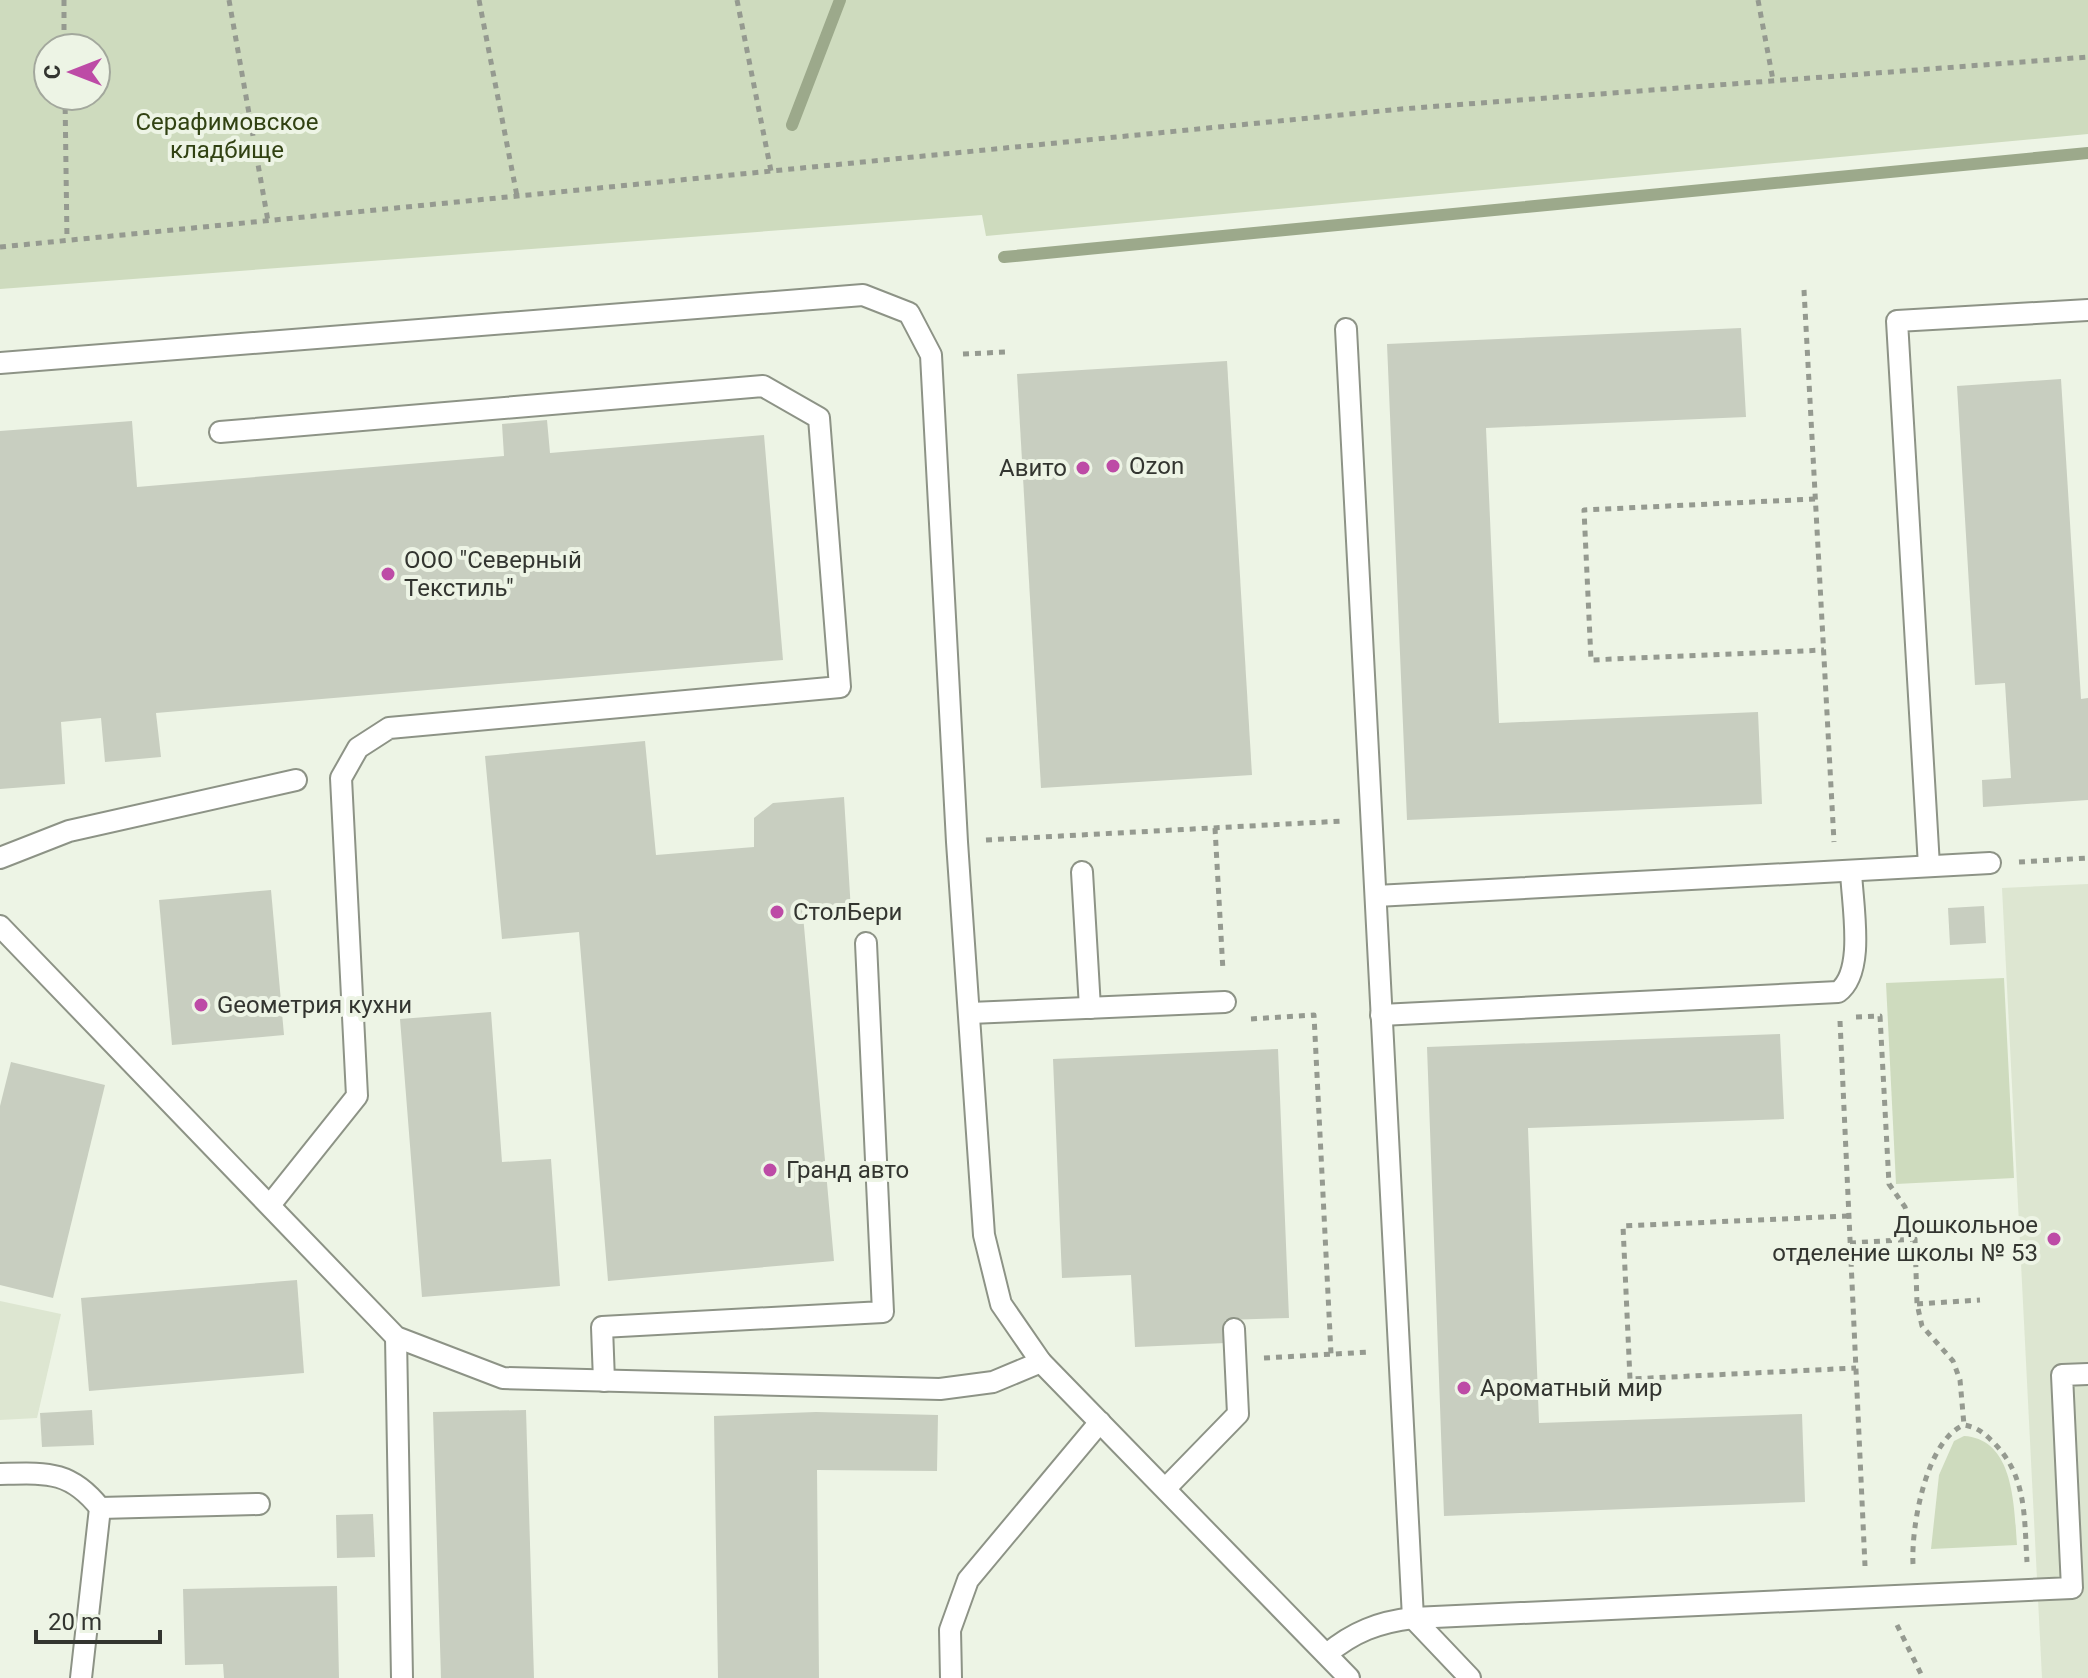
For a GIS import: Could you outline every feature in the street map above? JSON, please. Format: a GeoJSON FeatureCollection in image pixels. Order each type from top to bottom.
{"type":"FeatureCollection","features":[{"type":"Feature","properties":{"kind":"lane"},"geometry":{"type":"LineString","coordinates":[[0,363],[863,295],[909,313],[931,355],[957,842],[984,1235],[1001,1304],[1041,1362],[1349,1678]]}},
{"type":"Feature","properties":{"kind":"lane"},"geometry":{"type":"LineString","coordinates":[[1929,866],[1897,321],[2088,310]]}},
{"type":"Feature","properties":{"kind":"lane"},"geometry":{"type":"LineString","coordinates":[[1346,329],[1413,1618],[1470,1678]]}},
{"type":"Feature","properties":{"kind":"lane"},"geometry":{"type":"LineString","coordinates":[[220,432],[763,386],[819,418],[840,687],[389,728],[358,748],[341,778],[357,1096],[270,1205]]}},
{"type":"Feature","properties":{"kind":"lane"},"geometry":{"type":"LineString","coordinates":[[0,858],[69,831],[296,780]]}},
{"type":"Feature","properties":{"kind":"lane"},"geometry":{"type":"LineString","coordinates":[[1376,896],[1990,863]]}},
{"type":"Feature","properties":{"kind":"lane"},"geometry":{"type":"LineString","coordinates":[[1381,1015],[1838,992],[1850,983],[1855,968],[1844,871]]}},
{"type":"Feature","properties":{"kind":"lane"},"geometry":{"type":"LineString","coordinates":[[1082,872],[1090,1008]]}},
{"type":"Feature","properties":{"kind":"lane"},"geometry":{"type":"LineString","coordinates":[[0,926],[396,1337],[503,1378],[940,1389],[993,1382],[1041,1362]]}},
{"type":"Feature","properties":{"kind":"lane"},"geometry":{"type":"LineString","coordinates":[[604,1381],[602,1327],[883,1312],[866,943]]}},
{"type":"Feature","properties":{"kind":"lane"},"geometry":{"type":"LineString","coordinates":[[970,1013],[1225,1002]]}},
{"type":"Feature","properties":{"kind":"lane"},"geometry":{"type":"LineString","coordinates":[[1166,1488],[1238,1414],[1234,1329]]}},
{"type":"Feature","properties":{"kind":"lane"},"geometry":{"type":"LineString","coordinates":[[396,1337],[402,1678]]}},
{"type":"Feature","properties":{"kind":"lane"},"geometry":{"type":"LineString","coordinates":[[1327,1654],[1362,1630],[1387,1621],[1413,1618],[2072,1588],[2062,1375],[2088,1374]]}},
{"type":"Feature","properties":{"kind":"lane"},"geometry":{"type":"LineString","coordinates":[[951,1678],[950,1630],[968,1580],[1100,1422]]}},
{"type":"Feature","properties":{"kind":"lane"},"geometry":{"type":"LineString","coordinates":[[0,1474],[58,1477],[83,1486],[100,1508],[81,1678]]}},
{"type":"Feature","properties":{"kind":"lane"},"geometry":{"type":"LineString","coordinates":[[100,1508],[259,1504]]}},
{"type":"Feature","properties":{"kind":"path"},"geometry":{"type":"LineString","coordinates":[[64,0],[64,32]]}},
{"type":"Feature","properties":{"kind":"path"},"geometry":{"type":"LineString","coordinates":[[229,0],[268,221]]}},
{"type":"Feature","properties":{"kind":"path"},"geometry":{"type":"LineString","coordinates":[[479,0],[517,196]]}},
{"type":"Feature","properties":{"kind":"path"},"geometry":{"type":"LineString","coordinates":[[737,0],[771,171]]}},
{"type":"Feature","properties":{"kind":"path"},"geometry":{"type":"LineString","coordinates":[[1758,0],[1773,80]]}},
{"type":"Feature","properties":{"kind":"path"},"geometry":{"type":"LineString","coordinates":[[0,247],[1401,109],[2088,57]]}},
{"type":"Feature","properties":{"kind":"path"},"geometry":{"type":"LineString","coordinates":[[65,112],[67,240]]}},
{"type":"Feature","properties":{"kind":"path"},"geometry":{"type":"LineString","coordinates":[[1804,290],[1824,650],[1844,871]]}},
{"type":"Feature","properties":{"kind":"path"},"geometry":{"type":"LineString","coordinates":[[931,355],[1006,352]]}},
{"type":"Feature","properties":{"kind":"path"},"geometry":{"type":"LineString","coordinates":[[1815,499],[1584,510],[1591,660],[1824,650]]}},
{"type":"Feature","properties":{"kind":"path"},"geometry":{"type":"LineString","coordinates":[[957,842],[1371,820]]}},
{"type":"Feature","properties":{"kind":"path"},"geometry":{"type":"LineString","coordinates":[[1215,828],[1226,1020],[1314,1015],[1331,1354]]}},
{"type":"Feature","properties":{"kind":"path"},"geometry":{"type":"LineString","coordinates":[[1990,863],[2088,858]]}},
{"type":"Feature","properties":{"kind":"path"},"geometry":{"type":"LineString","coordinates":[[1866,1597],[1839,1018],[1880,1016],[1889,1184],[1905,1207],[1915,1239],[1917,1304],[1922,1326],[1953,1361],[1960,1380],[1964,1425]]}},
{"type":"Feature","properties":{"kind":"path"},"geometry":{"type":"LineString","coordinates":[[1848,1216],[1623,1226],[1630,1379],[1856,1368]]}},
{"type":"Feature","properties":{"kind":"path"},"geometry":{"type":"LineString","coordinates":[[1850,1243],[1915,1239]]}},
{"type":"Feature","properties":{"kind":"path"},"geometry":{"type":"LineString","coordinates":[[1917,1304],[1980,1300]]}},
{"type":"Feature","properties":{"kind":"path"},"geometry":{"type":"LineString","coordinates":[[1235,1359],[1399,1350]]}},
{"type":"Feature","properties":{"kind":"path"},"geometry":{"type":"LineString","coordinates":[[1964,1425],[1984,1433],[2018,1475],[2022,1490],[2029,1590]]}},
{"type":"Feature","properties":{"kind":"path"},"geometry":{"type":"LineString","coordinates":[[1923,1678],[1897,1624],[1920,1500],[1932,1464],[1947,1438],[1964,1425]]}},
{"type":"Feature","properties":{"kind":"shaded area","name":"Дошкольное отделение школы № 53"},"geometry":{"type":"Polygon","coordinates":[[[2088,884],[2088,1678],[2042,1678],[2002,888],[2088,884]]]}},
{"type":"Feature","properties":{"kind":"shaded area"},"geometry":{"type":"Polygon","coordinates":[[[0,1301],[61,1314],[37,1418],[0,1420],[0,1301]]]}},
{"type":"Feature","properties":{"kind":"green space","name":"Серафимовское кладбище"},"geometry":{"type":"Polygon","coordinates":[[[0,0],[2088,0],[2088,134],[986,236],[982,215],[0,289],[0,0]]]}},
{"type":"Feature","properties":{"kind":"green space"},"geometry":{"type":"Polygon","coordinates":[[[2004,978],[2014,1178],[1896,1184],[1886,983],[2004,978]]]}},
{"type":"Feature","properties":{"kind":"green space"},"geometry":{"type":"Polygon","coordinates":[[[1964,1436],[1981,1440],[1993,1449],[2002,1462],[2012,1495],[2017,1545],[1931,1549],[1939,1475],[1954,1441],[1964,1436]]]}},
{"type":"Feature","properties":{"kind":"building"},"geometry":{"type":"Polygon","coordinates":[[[1741,328],[1746,417],[1486,428],[1499,723],[1758,712],[1762,804],[1407,820],[1387,344],[1741,328]]]}},
{"type":"Feature","properties":{"kind":"building"},"geometry":{"type":"Polygon","coordinates":[[[1227,361],[1252,775],[1041,788],[1017,374],[1227,361]]]}},
{"type":"Feature","properties":{"kind":"building"},"geometry":{"type":"Polygon","coordinates":[[[2061,379],[2081,699],[2088,698],[2088,800],[1983,807],[1982,780],[2011,778],[2005,683],[1975,685],[1957,386],[2061,379]]]}},
{"type":"Feature","properties":{"kind":"building","name":"ООО \"Северный Текстиль\""},"geometry":{"type":"Polygon","coordinates":[[[547,420],[550,453],[764,435],[783,660],[156,713],[161,757],[105,762],[101,718],[61,722],[65,784],[0,789],[0,431],[132,421],[137,487],[504,456],[502,424],[547,420]]]}},
{"type":"Feature","properties":{"kind":"building"},"geometry":{"type":"Polygon","coordinates":[[[645,741],[656,855],[754,847],[754,818],[773,803],[844,797],[851,911],[803,915],[834,1261],[608,1281],[579,932],[502,939],[485,756],[645,741]]]}},
{"type":"Feature","properties":{"kind":"building"},"geometry":{"type":"Polygon","coordinates":[[[271,890],[284,1035],[172,1045],[159,900],[271,890]]]}},
{"type":"Feature","properties":{"kind":"building"},"geometry":{"type":"Polygon","coordinates":[[[1984,906],[1986,943],[1950,945],[1948,908],[1984,906]]]}},
{"type":"Feature","properties":{"kind":"building"},"geometry":{"type":"Polygon","coordinates":[[[491,1012],[502,1162],[551,1159],[560,1286],[422,1297],[400,1019],[491,1012]]]}},
{"type":"Feature","properties":{"kind":"building"},"geometry":{"type":"Polygon","coordinates":[[[1780,1034],[1784,1119],[1528,1128],[1539,1423],[1802,1414],[1805,1502],[1444,1516],[1427,1047],[1780,1034]]]}},
{"type":"Feature","properties":{"kind":"building"},"geometry":{"type":"Polygon","coordinates":[[[1278,1049],[1289,1318],[1225,1320],[1226,1343],[1135,1347],[1131,1275],[1062,1278],[1053,1059],[1278,1049]]]}},
{"type":"Feature","properties":{"kind":"building"},"geometry":{"type":"Polygon","coordinates":[[[11,1062],[105,1085],[53,1298],[0,1285],[0,1106],[11,1062]]]}},
{"type":"Feature","properties":{"kind":"building"},"geometry":{"type":"Polygon","coordinates":[[[297,1280],[304,1373],[89,1391],[81,1298],[297,1280]]]}},
{"type":"Feature","properties":{"kind":"building"},"geometry":{"type":"Polygon","coordinates":[[[92,1410],[94,1445],[42,1447],[40,1413],[92,1410]]]}},
{"type":"Feature","properties":{"kind":"building"},"geometry":{"type":"Polygon","coordinates":[[[526,1410],[534,1678],[441,1678],[433,1412],[526,1410]]]}},
{"type":"Feature","properties":{"kind":"building"},"geometry":{"type":"Polygon","coordinates":[[[816,1412],[938,1415],[937,1471],[817,1470],[819,1678],[718,1678],[714,1416],[816,1412]]]}},
{"type":"Feature","properties":{"kind":"building"},"geometry":{"type":"Polygon","coordinates":[[[373,1514],[375,1557],[337,1558],[336,1515],[373,1514]]]}},
{"type":"Feature","properties":{"kind":"building"},"geometry":{"type":"Polygon","coordinates":[[[337,1586],[339,1678],[224,1678],[223,1664],[185,1665],[183,1589],[337,1586]]]}},
{"type":"Feature","properties":{"kind":"waterway"},"geometry":{"type":"LineString","coordinates":[[792,125],[840,0]]}},
{"type":"Feature","properties":{"kind":"waterway"},"geometry":{"type":"LineString","coordinates":[[1004,257],[2088,153]]}},
{"type":"Feature","properties":{"kind":"place","name":"Ozon"},"geometry":{"type":"Point","coordinates":[1113,466]}},
{"type":"Feature","properties":{"kind":"place","name":"Авито"},"geometry":{"type":"Point","coordinates":[1083,468]}},
{"type":"Feature","properties":{"kind":"place","name":"ООО \"Северный Текстиль\""},"geometry":{"type":"Point","coordinates":[388,574]}},
{"type":"Feature","properties":{"kind":"place","name":"СтолБери"},"geometry":{"type":"Point","coordinates":[777,912]}},
{"type":"Feature","properties":{"kind":"place","name":"Geoметрия кухни"},"geometry":{"type":"Point","coordinates":[201,1005]}},
{"type":"Feature","properties":{"kind":"place","name":"Гранд авто"},"geometry":{"type":"Point","coordinates":[770,1170]}},
{"type":"Feature","properties":{"kind":"place","name":"Дошкольное отделение школы № 53"},"geometry":{"type":"Point","coordinates":[2054,1239]}},
{"type":"Feature","properties":{"kind":"place","name":"Ароматный мир"},"geometry":{"type":"Point","coordinates":[1464,1388]}}]}
